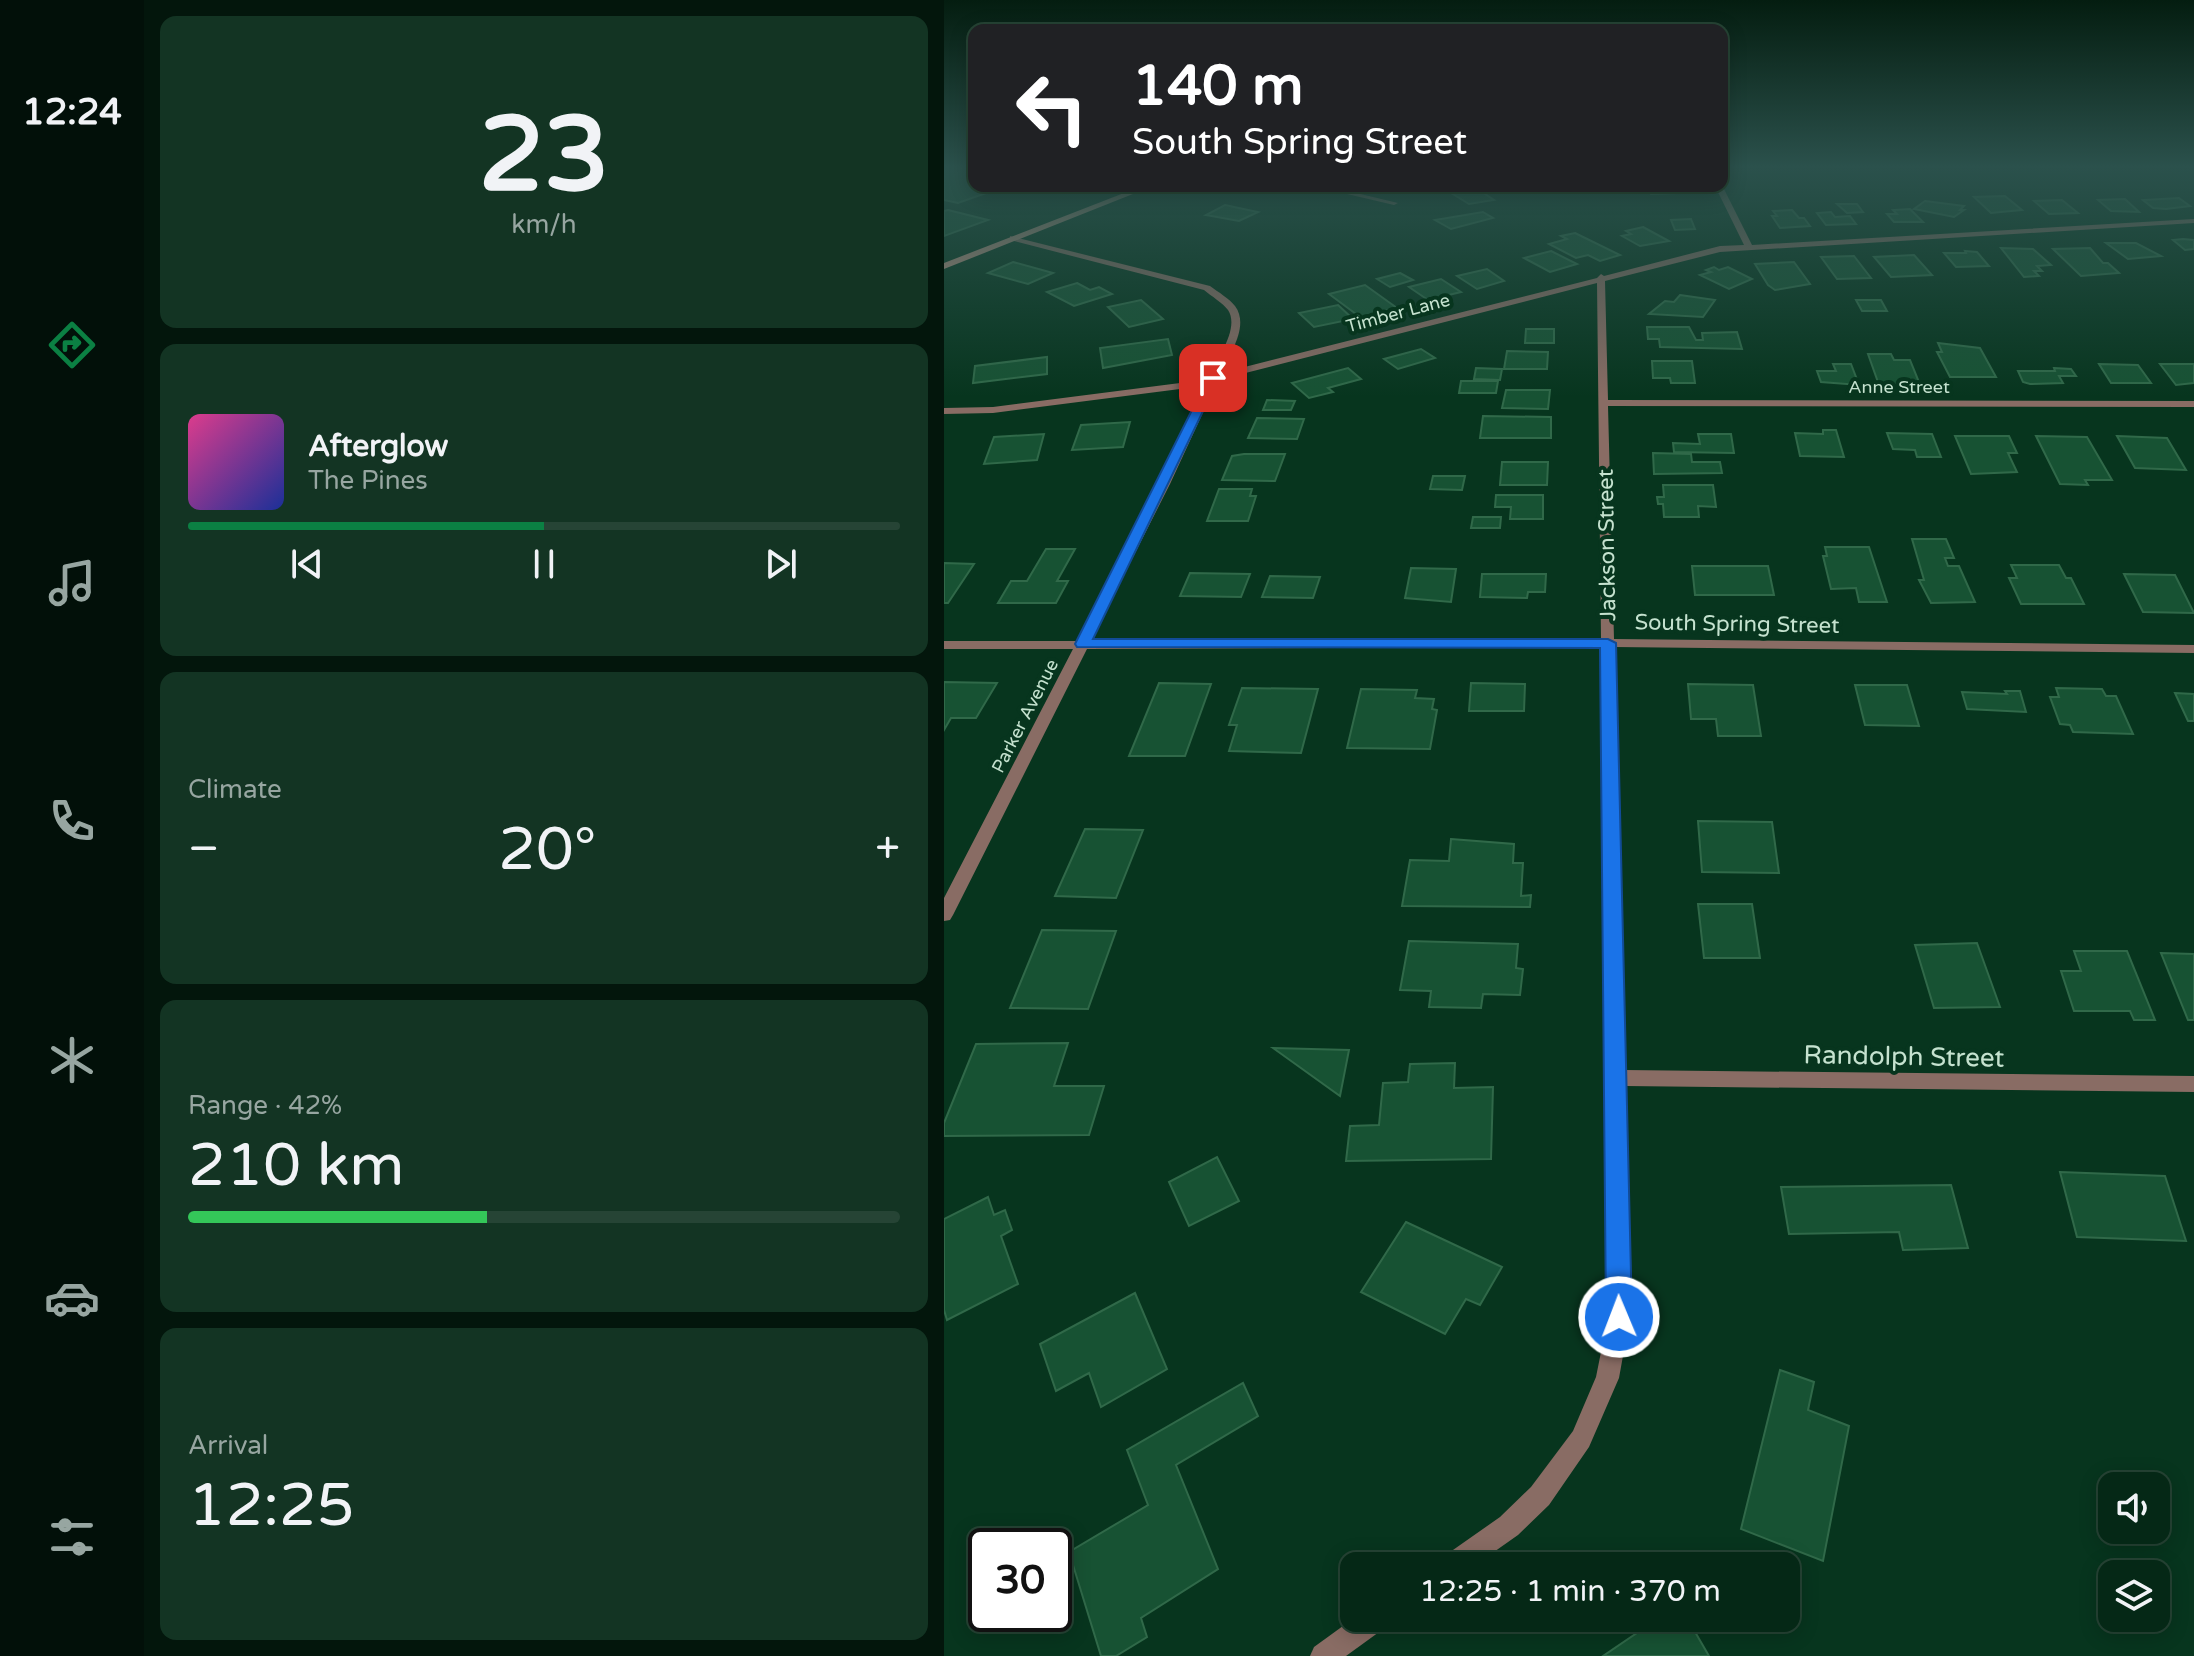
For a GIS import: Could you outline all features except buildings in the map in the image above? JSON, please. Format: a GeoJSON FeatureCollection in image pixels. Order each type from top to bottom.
{"type":"FeatureCollection","features":[{"type":"Feature","properties":{"kind":"street"},"geometry":{"type":"LineString","coordinates":[[944,266],[1000,243]]}},
{"type":"Feature","properties":{"kind":"street","name":"Parker Avenue"},"geometry":{"type":"LineString","coordinates":[[944,915],[1164,484],[1235,331],[1236,319],[1223,298],[1192,283],[1034,243]]}},
{"type":"Feature","properties":{"kind":"street","name":"Timber Lane"},"geometry":{"type":"LineString","coordinates":[[944,411],[993,410],[1140,392],[1213,378],[1698,253],[1780,243]]}},
{"type":"Feature","properties":{"kind":"street","name":"Jackson Street"},"geometry":{"type":"LineString","coordinates":[[1472,1552],[1509,1526],[1540,1496],[1581,1439],[1607,1378],[1619,1317],[1601,277]]}},
{"type":"Feature","properties":{"kind":"street","name":"Anne Street"},"geometry":{"type":"LineString","coordinates":[[1604,403],[2194,404]]}},
{"type":"Feature","properties":{"kind":"street","name":"South Spring Street"},"geometry":{"type":"LineString","coordinates":[[944,645],[1608,643],[2194,649]]}},
{"type":"Feature","properties":{"kind":"street","name":"Randolph Street"},"geometry":{"type":"LineString","coordinates":[[1614,1078],[2194,1084]]}},
{"type":"Feature","properties":{"kind":"street"},"geometry":{"type":"LineString","coordinates":[[1323,1656],[1357,1632]]}},
{"type":"Feature","properties":{"kind":"route"},"geometry":{"type":"LineString","coordinates":[[1213,378],[1164,484],[1083,644],[1608,643],[1619,1317]]}}]}
